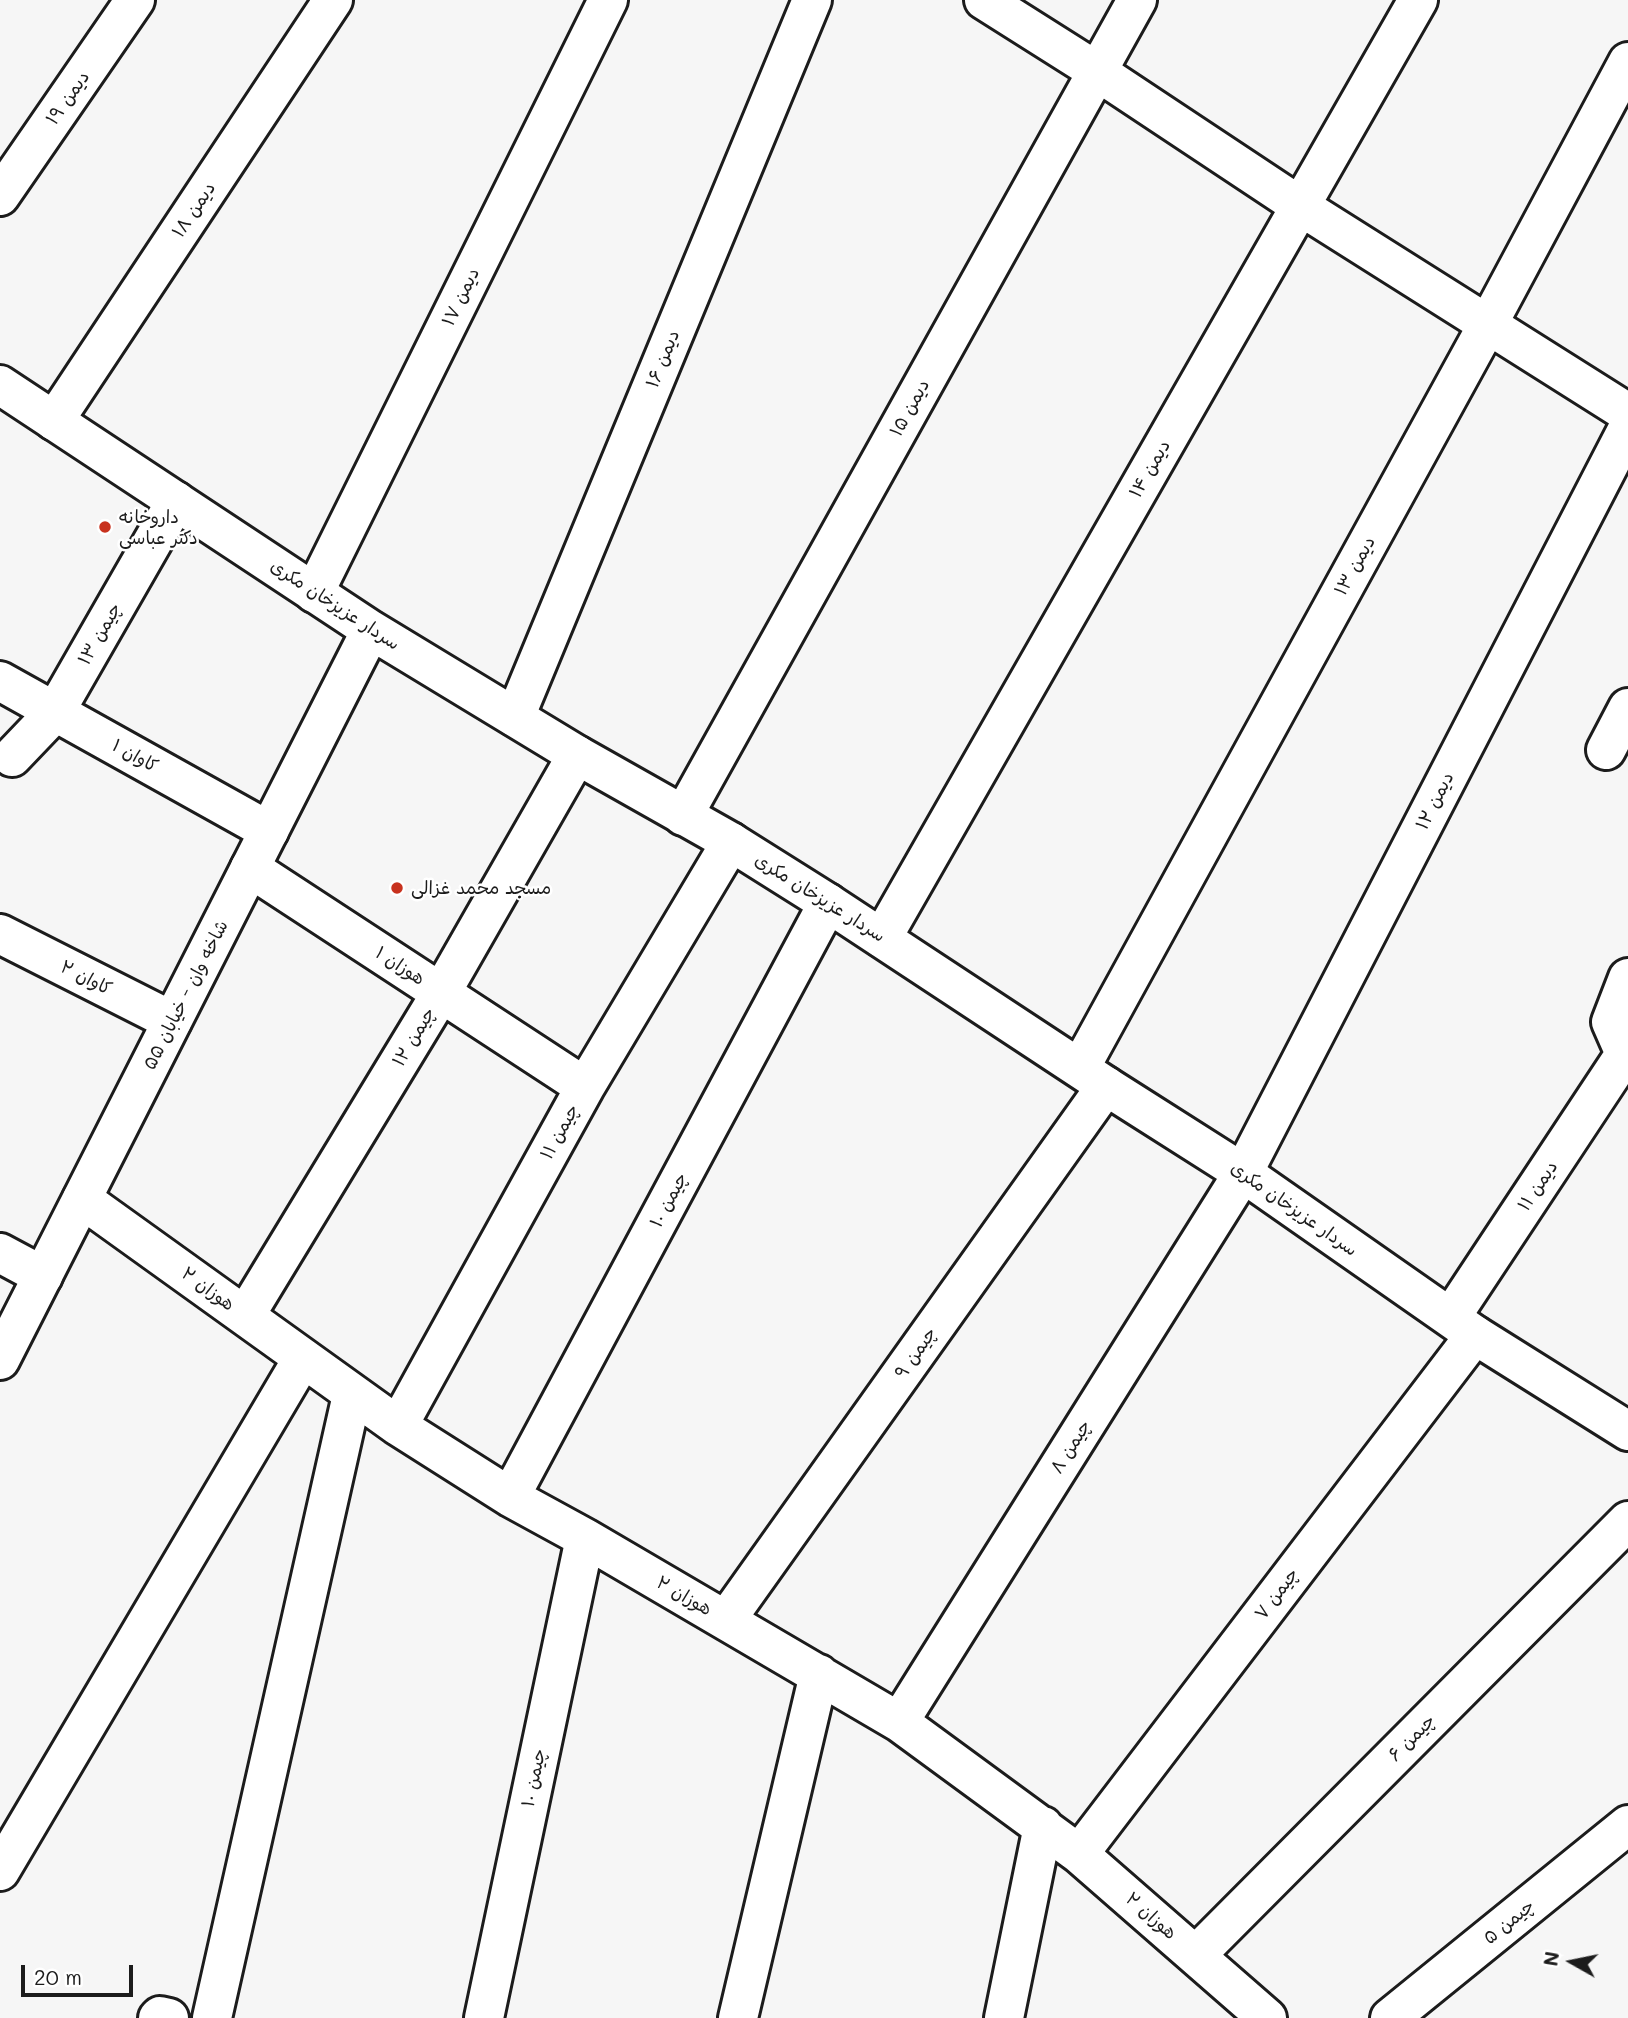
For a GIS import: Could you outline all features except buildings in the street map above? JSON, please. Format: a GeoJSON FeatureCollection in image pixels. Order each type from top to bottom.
{"type":"FeatureCollection","features":[{"type":"Feature","properties":{"kind":"street","name":"دیمن ۱۹"},"geometry":{"type":"LineString","coordinates":[[0,196],[135,0]]}},
{"type":"Feature","properties":{"kind":"street","name":"دیمن ۱۸"},"geometry":{"type":"LineString","coordinates":[[54,421],[333,0]]}},
{"type":"Feature","properties":{"kind":"street","name":"دیمن ۱۷"},"geometry":{"type":"LineString","coordinates":[[314,593],[608,0]]}},
{"type":"Feature","properties":{"kind":"street","name":"دیمن ۱۶"},"geometry":{"type":"LineString","coordinates":[[515,717],[812,0]]}},
{"type":"Feature","properties":{"kind":"street"},"geometry":{"type":"LineString","coordinates":[[984,0],[1300,206],[1628,413]]}},
{"type":"Feature","properties":{"kind":"street","name":"دیمن ۱۵"},"geometry":{"type":"LineString","coordinates":[[683,816],[1138,0]]}},
{"type":"Feature","properties":{"kind":"street","name":"دیمن ۱۴"},"geometry":{"type":"LineString","coordinates":[[882,938],[1418,0]]}},
{"type":"Feature","properties":{"kind":"street","name":"دیمن ۱۳"},"geometry":{"type":"LineString","coordinates":[[1093,1077],[1628,62]]}},
{"type":"Feature","properties":{"kind":"street","name":"سردار عزیزخان مکری"},"geometry":{"type":"LineString","coordinates":[[0,385],[372,630],[577,755],[731,842],[828,903],[1243,1173],[1463,1326],[1628,1431]]}},
{"type":"Feature","properties":{"kind":"street","name":"دیمن ۱۲"},"geometry":{"type":"LineString","coordinates":[[1243,1173],[1628,428]]}},
{"type":"Feature","properties":{"kind":"street","name":"چیمن ۱۳"},"geometry":{"type":"LineString","coordinates":[[12,757],[55,712],[176,501]]}},
{"type":"Feature","properties":{"kind":"street","name":"شاخه وان - خیابان ۵۵"},"geometry":{"type":"LineString","coordinates":[[0,1360],[372,630]]}},
{"type":"Feature","properties":{"kind":"street","name":"کاوان ۱"},"geometry":{"type":"LineString","coordinates":[[0,681],[269,831]]}},
{"type":"Feature","properties":{"kind":"street"},"geometry":{"type":"LineString","coordinates":[[1606,750],[1628,708]]}},
{"type":"Feature","properties":{"kind":"street","name":"چیمن ۱۲"},"geometry":{"type":"LineString","coordinates":[[245,1316],[441,993],[577,755]]}},
{"type":"Feature","properties":{"kind":"street","name":"چیمن ۱۱"},"geometry":{"type":"LineString","coordinates":[[398,1426],[585,1087],[731,842]]}},
{"type":"Feature","properties":{"kind":"street","name":"هوزان ۱"},"geometry":{"type":"LineString","coordinates":[[250,868],[585,1087]]}},
{"type":"Feature","properties":{"kind":"street","name":"چیمن ۱۰"},"geometry":{"type":"LineString","coordinates":[[510,1497],[828,903]]}},
{"type":"Feature","properties":{"kind":"street","name":"کاوان ۲"},"geometry":{"type":"LineString","coordinates":[[0,934],[172,1021]]}},
{"type":"Feature","properties":{"kind":"street"},"geometry":{"type":"LineString","coordinates":[[1626,1055],[1611,1023],[1628,978]]}},
{"type":"Feature","properties":{"kind":"street","name":"دیمن ۱۱"},"geometry":{"type":"LineString","coordinates":[[1463,1326],[1626,1055]]}},
{"type":"Feature","properties":{"kind":"street","name":"چیمن ۹"},"geometry":{"type":"LineString","coordinates":[[726,1620],[1093,1077]]}},
{"type":"Feature","properties":{"kind":"street","name":"چیمن ۸"},"geometry":{"type":"LineString","coordinates":[[899,1722],[1243,1173]]}},
{"type":"Feature","properties":{"kind":"street","name":"هوزان ۲"},"geometry":{"type":"LineString","coordinates":[[82,1199],[398,1426],[510,1497],[899,1722],[1079,1854],[1196,1955],[1255,2013]]}},
{"type":"Feature","properties":{"kind":"street"},"geometry":{"type":"LineString","coordinates":[[0,1253],[43,1276]]}},
{"type":"Feature","properties":{"kind":"street","name":"چیمن ۷"},"geometry":{"type":"LineString","coordinates":[[1079,1854],[1463,1326]]}},
{"type":"Feature","properties":{"kind":"street"},"geometry":{"type":"LineString","coordinates":[[0,1871],[303,1358]]}},
{"type":"Feature","properties":{"kind":"street"},"geometry":{"type":"LineString","coordinates":[[212,2018],[352,1395]]}},
{"type":"Feature","properties":{"kind":"street","name":"چیمن ۶"},"geometry":{"type":"LineString","coordinates":[[1196,1955],[1628,1521]]}},
{"type":"Feature","properties":{"kind":"street","name":"چیمن ۱۰"},"geometry":{"type":"LineString","coordinates":[[484,2018],[585,1538]]}},
{"type":"Feature","properties":{"kind":"street"},"geometry":{"type":"LineString","coordinates":[[738,2018],[819,1674]]}},
{"type":"Feature","properties":{"kind":"street","name":"چیمن ۵"},"geometry":{"type":"LineString","coordinates":[[1390,2018],[1628,1825]]}},
{"type":"Feature","properties":{"kind":"street"},"geometry":{"type":"LineString","coordinates":[[1004,2018],[1043,1826]]}},
{"type":"Feature","properties":{"kind":"street"},"geometry":{"type":"LineString","coordinates":[[158,2018],[169,2018]]}},
{"type":"Feature","properties":{"kind":"place","name":"داروخانه دکتر عباسی"},"geometry":{"type":"Point","coordinates":[105,527]}},
{"type":"Feature","properties":{"kind":"place","name":"مسجد محمد غزالی"},"geometry":{"type":"Point","coordinates":[397,888]}}]}
